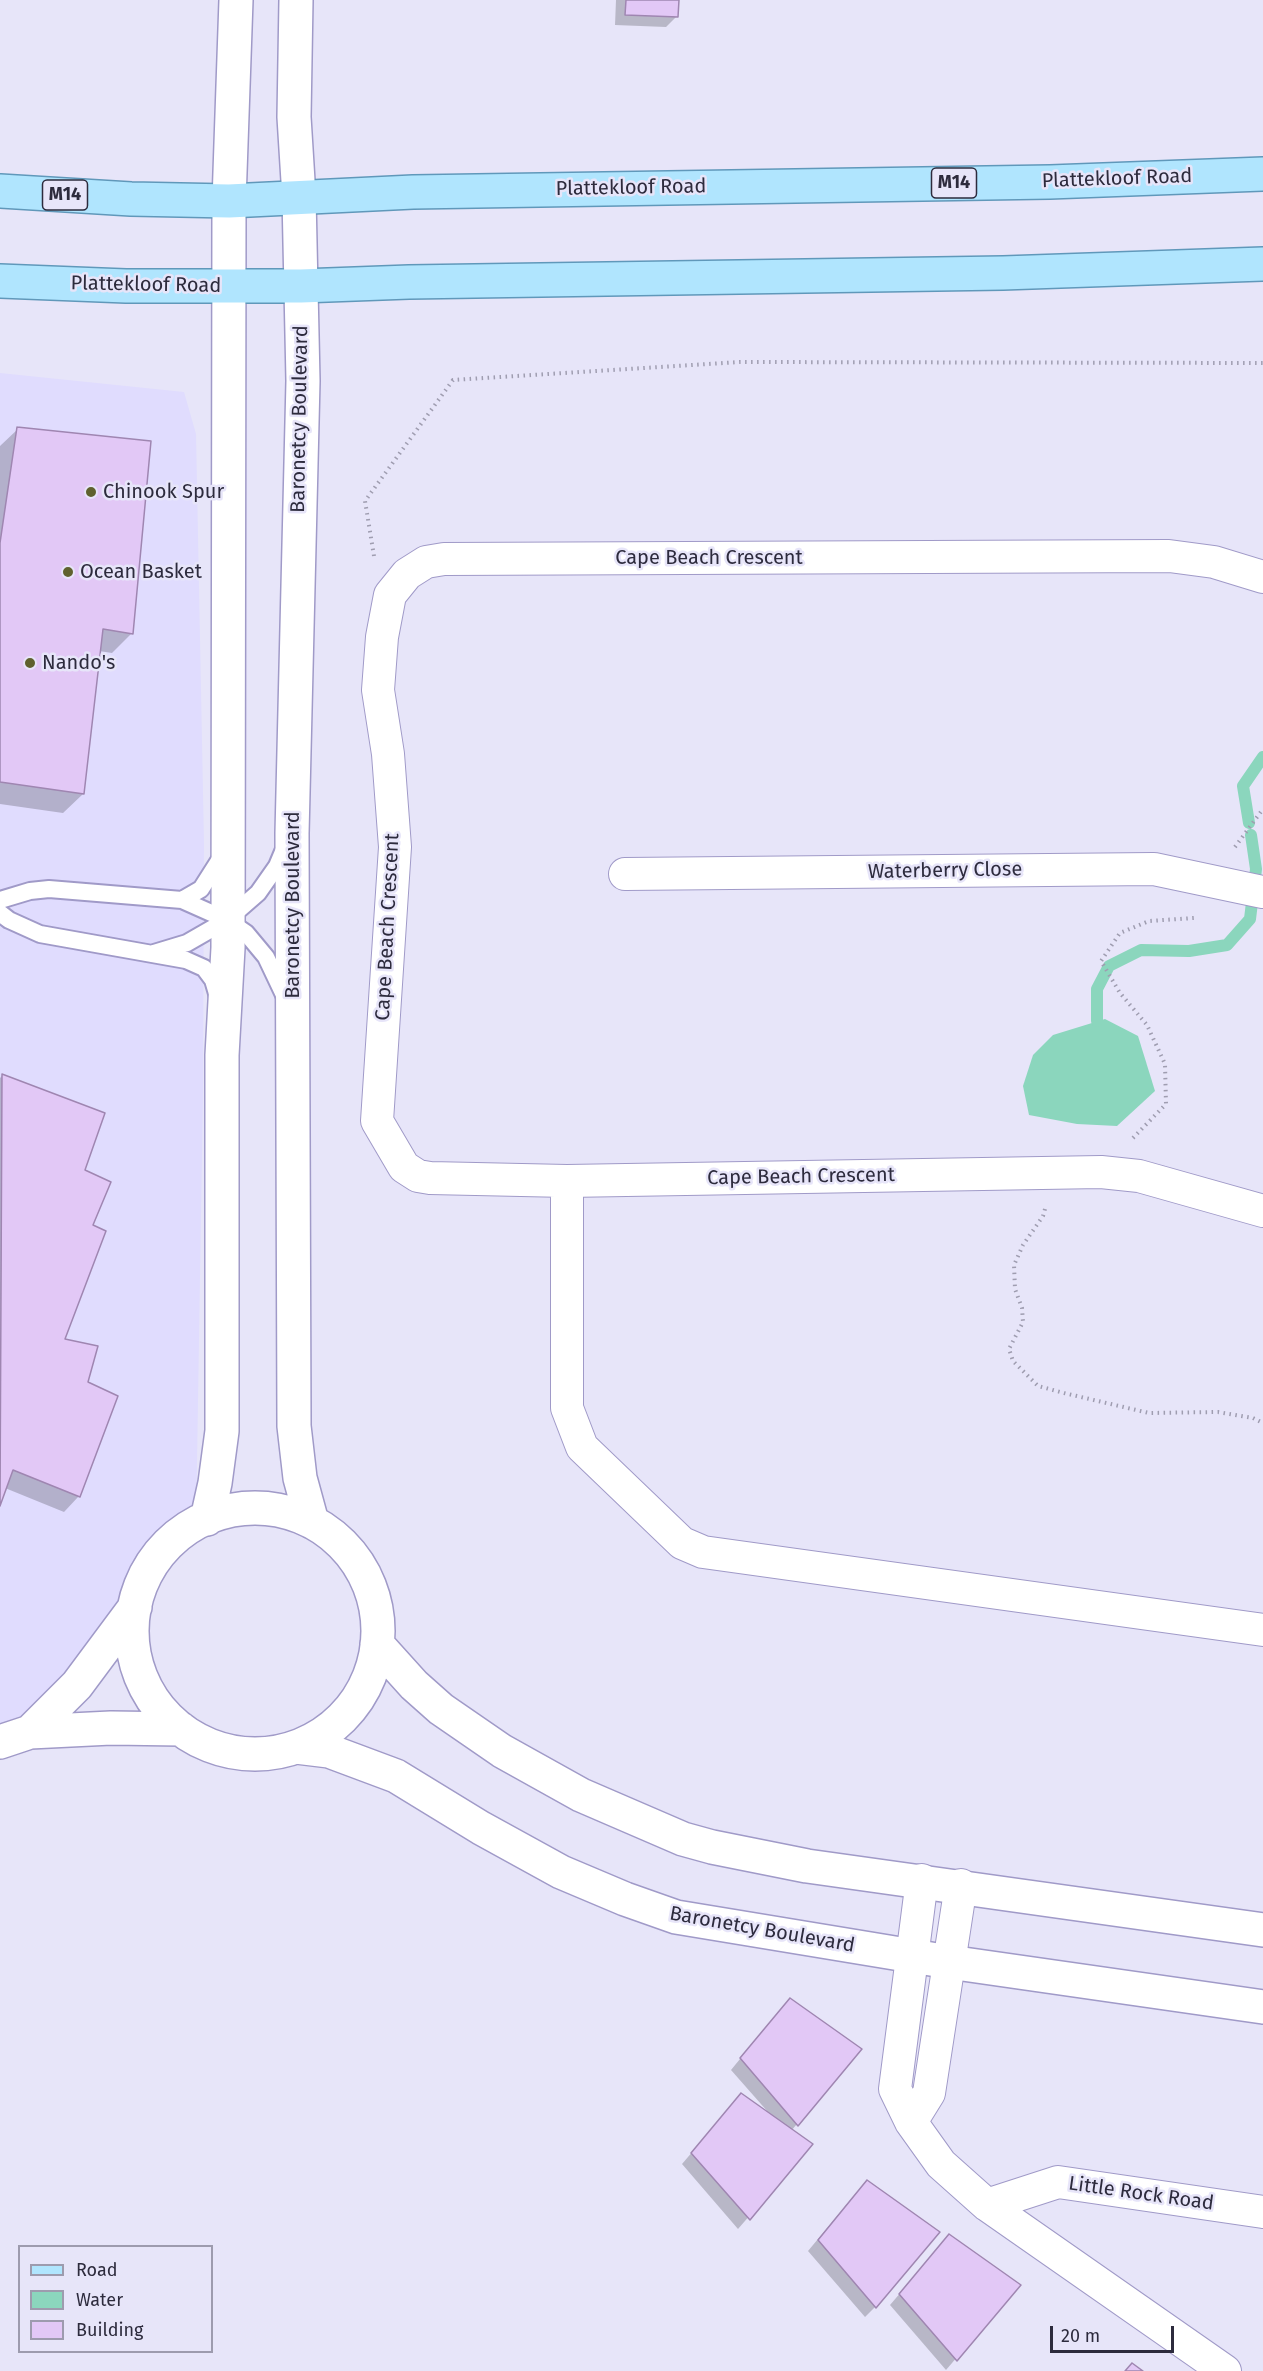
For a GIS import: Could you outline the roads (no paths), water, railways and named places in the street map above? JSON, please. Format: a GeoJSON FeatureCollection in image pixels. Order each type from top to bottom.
{"type":"FeatureCollection","features":[{"type":"Feature","properties":{"kind":"main road","name":"Plattekloof Road"},"geometry":{"type":"LineString","coordinates":[[0,190],[131,199],[230,201],[633,187],[1050,182],[1263,174]]}},
{"type":"Feature","properties":{"kind":"main road","name":"Plattekloof Road"},"geometry":{"type":"LineString","coordinates":[[0,281],[230,287],[1003,273],[1263,264]]}},
{"type":"Feature","properties":{"kind":"street"},"geometry":{"type":"LineString","coordinates":[[207,1519],[215,1483],[222,1431],[223,1015],[228,948],[229,844],[230,201],[236,0]]}},
{"type":"Feature","properties":{"kind":"street","name":"Baronetcy Boulevard"},"geometry":{"type":"LineString","coordinates":[[296,0],[294,117],[299,197],[303,381],[292,833],[294,1426],[300,1478],[312,1522]]}},
{"type":"Feature","properties":{"kind":"street","name":"Cape Beach Crescent"},"geometry":{"type":"LineString","coordinates":[[1263,577],[1214,562],[1169,556],[444,559],[426,562],[407,574],[390,595],[382,637],[378,690],[388,754],[395,847],[377,1121],[404,1167],[418,1176],[567,1181],[1101,1172],[1139,1176],[1263,1210]]}},
{"type":"Feature","properties":{"kind":"street","name":"Waterberry Close"},"geometry":{"type":"LineString","coordinates":[[625,874],[1154,868],[1263,892]]}},
{"type":"Feature","properties":{"kind":"street"},"geometry":{"type":"LineString","coordinates":[[567,1181],[567,1408],[582,1447],[682,1543],[703,1552],[1263,1630]]}},
{"type":"Feature","properties":{"kind":"street"},"geometry":{"type":"LineString","coordinates":[[15,1737],[77,1684],[135,1607],[146,1577],[163,1550],[179,1535],[207,1519],[233,1511],[260,1508],[286,1512],[312,1522],[344,1546],[367,1579],[375,1604],[377,1644],[369,1677],[351,1707],[327,1731],[296,1747],[261,1754],[236,1753],[201,1742],[181,1729],[157,1705],[140,1675],[133,1642],[135,1607]]}},
{"type":"Feature","properties":{"kind":"street"},"geometry":{"type":"LineString","coordinates":[[377,1644],[414,1685],[468,1729],[534,1770],[636,1820],[683,1839],[737,1853],[807,1866],[922,1880],[1263,1930]]}},
{"type":"Feature","properties":{"kind":"street"},"geometry":{"type":"LineString","coordinates":[[15,1737],[111,1728],[181,1729]]}},
{"type":"Feature","properties":{"kind":"street","name":"Baronetcy Boulevard"},"geometry":{"type":"LineString","coordinates":[[296,1747],[329,1751],[387,1772],[561,1872],[654,1910],[701,1922],[949,1962],[1263,2007]]}},
{"type":"Feature","properties":{"kind":"street"},"geometry":{"type":"LineString","coordinates":[[922,1880],[895,2089],[911,2122],[941,2163],[987,2205],[1225,2371]]}},
{"type":"Feature","properties":{"kind":"street"},"geometry":{"type":"LineString","coordinates":[[911,2122],[929,2093],[961,1886]]}},
{"type":"Feature","properties":{"kind":"street","name":"Little Rock Road"},"geometry":{"type":"LineString","coordinates":[[987,2205],[1058,2182],[1263,2212]]}},
{"type":"Feature","properties":{"kind":"lane"},"geometry":{"type":"LineString","coordinates":[[151,954],[187,943],[227,920],[258,893],[277,866],[292,833]]}},
{"type":"Feature","properties":{"kind":"lane"},"geometry":{"type":"LineString","coordinates":[[182,900],[201,889],[229,844]]}},
{"type":"Feature","properties":{"kind":"lane"},"geometry":{"type":"LineString","coordinates":[[0,900],[30,891],[49,889],[182,900],[227,920],[246,933],[267,957],[293,1017]]}},
{"type":"Feature","properties":{"kind":"lane"},"geometry":{"type":"LineString","coordinates":[[0,913],[9,920],[40,934],[186,960],[204,968],[213,981],[223,1015]]}},
{"type":"Feature","properties":{"kind":"water"},"geometry":{"type":"Polygon","coordinates":[[[1105,1019],[1138,1036],[1155,1091],[1117,1126],[1077,1124],[1029,1115],[1023,1086],[1033,1055],[1053,1035],[1105,1019]]]}},
{"type":"Feature","properties":{"kind":"waterway"},"geometry":{"type":"LineString","coordinates":[[1249,823],[1243,786],[1263,757]]}},
{"type":"Feature","properties":{"kind":"waterway"},"geometry":{"type":"LineString","coordinates":[[1097,1021],[1097,989],[1109,966],[1141,950],[1189,951],[1227,945],[1250,919],[1256,869],[1251,835]]}},
{"type":"Feature","properties":{"kind":"place","name":"Chinook Spur"},"geometry":{"type":"Point","coordinates":[91,492]}},
{"type":"Feature","properties":{"kind":"place","name":"Ocean Basket"},"geometry":{"type":"Point","coordinates":[68,572]}},
{"type":"Feature","properties":{"kind":"place","name":"Nando's"},"geometry":{"type":"Point","coordinates":[30,663]}}]}
